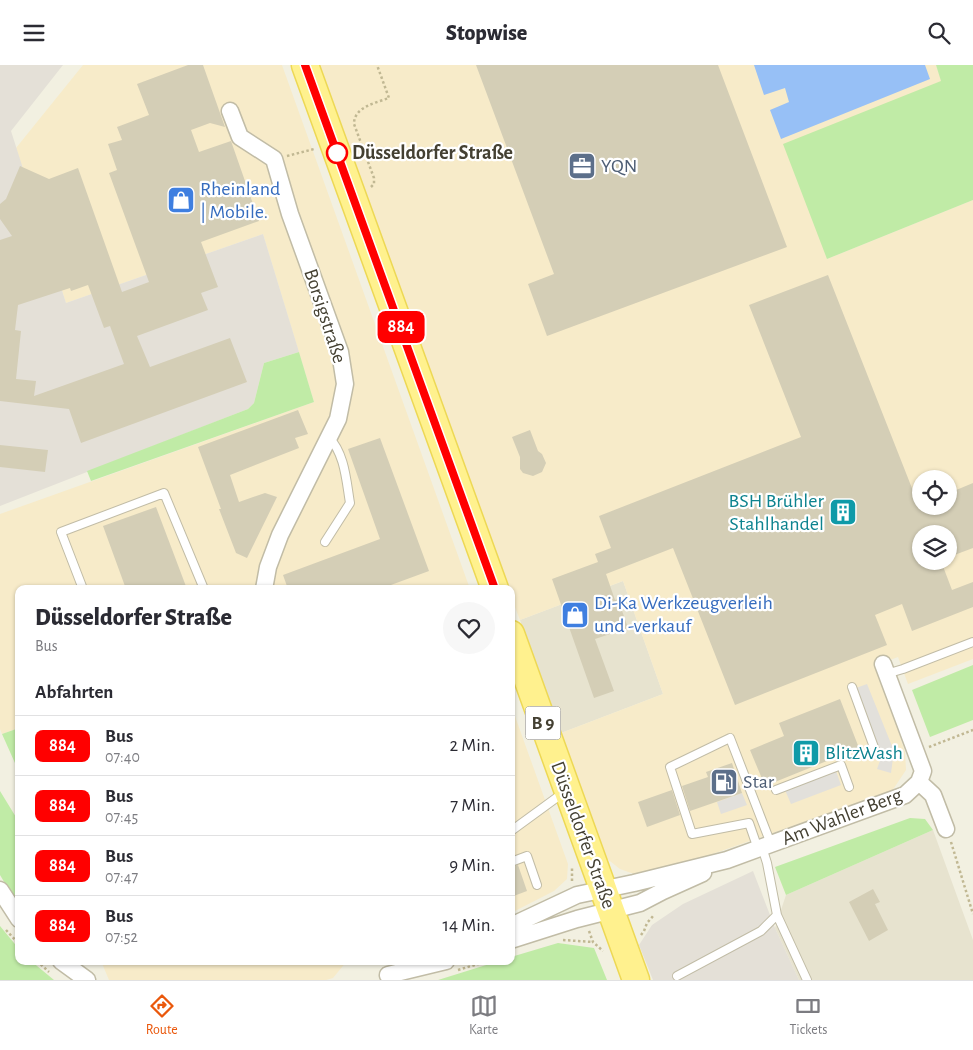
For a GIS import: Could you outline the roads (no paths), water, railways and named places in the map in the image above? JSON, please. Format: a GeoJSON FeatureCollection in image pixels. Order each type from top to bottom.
{"type":"FeatureCollection","features":[{"type":"Feature","properties":{"kind":"main road"},"geometry":{"type":"LineString","coordinates":[[305,65],[494,585]]}},
{"type":"Feature","properties":{"kind":"main road","name":"Düsseldorfer Straße"},"geometry":{"type":"LineString","coordinates":[[515,645],[606,901],[612,947],[636,980]]}},
{"type":"Feature","properties":{"kind":"street","name":"Borsigstraße"},"geometry":{"type":"LineString","coordinates":[[230,111],[240,137],[274,159],[290,214],[340,352],[344,370],[345,384],[338,419],[280,535],[268,567],[265,585]]}},
{"type":"Feature","properties":{"kind":"street","name":"Am Wahler Berg"},"geometry":{"type":"LineString","coordinates":[[606,901],[634,883],[727,860],[905,795],[920,781],[923,771],[884,669]]}},
{"type":"Feature","properties":{"kind":"street","name":"Am Wahler Berg"},"geometry":{"type":"LineString","coordinates":[[920,781],[933,795],[946,829]]}},
{"type":"Feature","properties":{"kind":"street","name":"Am Wahler Berg"},"geometry":{"type":"LineString","coordinates":[[606,901],[640,903],[696,877],[727,860]]}},
{"type":"Feature","properties":{"kind":"street"},"geometry":{"type":"LineString","coordinates":[[0,890],[15,913]]}},
{"type":"Feature","properties":{"kind":"street"},"geometry":{"type":"LineString","coordinates":[[515,924],[577,895],[606,901]]}},
{"type":"Feature","properties":{"kind":"street"},"geometry":{"type":"LineString","coordinates":[[515,939],[584,917],[606,901]]}},
{"type":"Feature","properties":{"kind":"street"},"geometry":{"type":"LineString","coordinates":[[384,974],[414,965]]}},
{"type":"Feature","properties":{"kind":"street"},"geometry":{"type":"LineString","coordinates":[[384,974],[427,965]]}},
{"type":"Feature","properties":{"kind":"street"},"geometry":{"type":"LineString","coordinates":[[55,967],[87,980]]}},
{"type":"Feature","properties":{"kind":"lane"},"geometry":{"type":"LineString","coordinates":[[325,542],[350,503],[346,476],[338,447],[328,436]]}},
{"type":"Feature","properties":{"kind":"lane"},"geometry":{"type":"LineString","coordinates":[[81,585],[61,532],[164,493],[202,585]]}},
{"type":"Feature","properties":{"kind":"lane"},"geometry":{"type":"LineString","coordinates":[[884,669],[903,669],[973,643]]}},
{"type":"Feature","properties":{"kind":"lane"},"geometry":{"type":"LineString","coordinates":[[852,687],[875,750]]}},
{"type":"Feature","properties":{"kind":"lane"},"geometry":{"type":"LineString","coordinates":[[730,738],[764,847],[749,823],[692,834],[670,767],[730,738]]}},
{"type":"Feature","properties":{"kind":"lane"},"geometry":{"type":"LineString","coordinates":[[776,790],[841,765],[849,787]]}},
{"type":"Feature","properties":{"kind":"lane"},"geometry":{"type":"LineString","coordinates":[[515,828],[567,791]]}},
{"type":"Feature","properties":{"kind":"lane","name":"Am Wahler Berg"},"geometry":{"type":"LineString","coordinates":[[764,847],[777,915],[807,980]]}},
{"type":"Feature","properties":{"kind":"lane"},"geometry":{"type":"LineString","coordinates":[[515,860],[527,856],[537,885]]}},
{"type":"Feature","properties":{"kind":"lane"},"geometry":{"type":"LineString","coordinates":[[677,976],[753,936],[761,931],[777,915]]}},
{"type":"Feature","properties":{"kind":"water"},"geometry":{"type":"Polygon","coordinates":[[[754,65],[925,65],[930,79],[781,139],[770,110],[789,102],[785,88],[764,95],[754,65]]]}},
{"type":"Feature","properties":{"kind":"place","name":"Düsseldorfer Straße"},"geometry":{"type":"Point","coordinates":[337,153]}},
{"type":"Feature","properties":{"kind":"place","name":"YQN"},"geometry":{"type":"Point","coordinates":[582,166]}},
{"type":"Feature","properties":{"kind":"place","name":"Rheinland | Mobile."},"geometry":{"type":"Point","coordinates":[181,200]}},
{"type":"Feature","properties":{"kind":"place","name":"BSH Brühler Stahlhandel"},"geometry":{"type":"Point","coordinates":[843,512]}},
{"type":"Feature","properties":{"kind":"place","name":"Di-Ka Werkzeugverleih und -verkauf"},"geometry":{"type":"Point","coordinates":[575,615]}},
{"type":"Feature","properties":{"kind":"place","name":"BlitzWash"},"geometry":{"type":"Point","coordinates":[806,753]}},
{"type":"Feature","properties":{"kind":"place","name":"Star"},"geometry":{"type":"Point","coordinates":[724,782]}}]}
